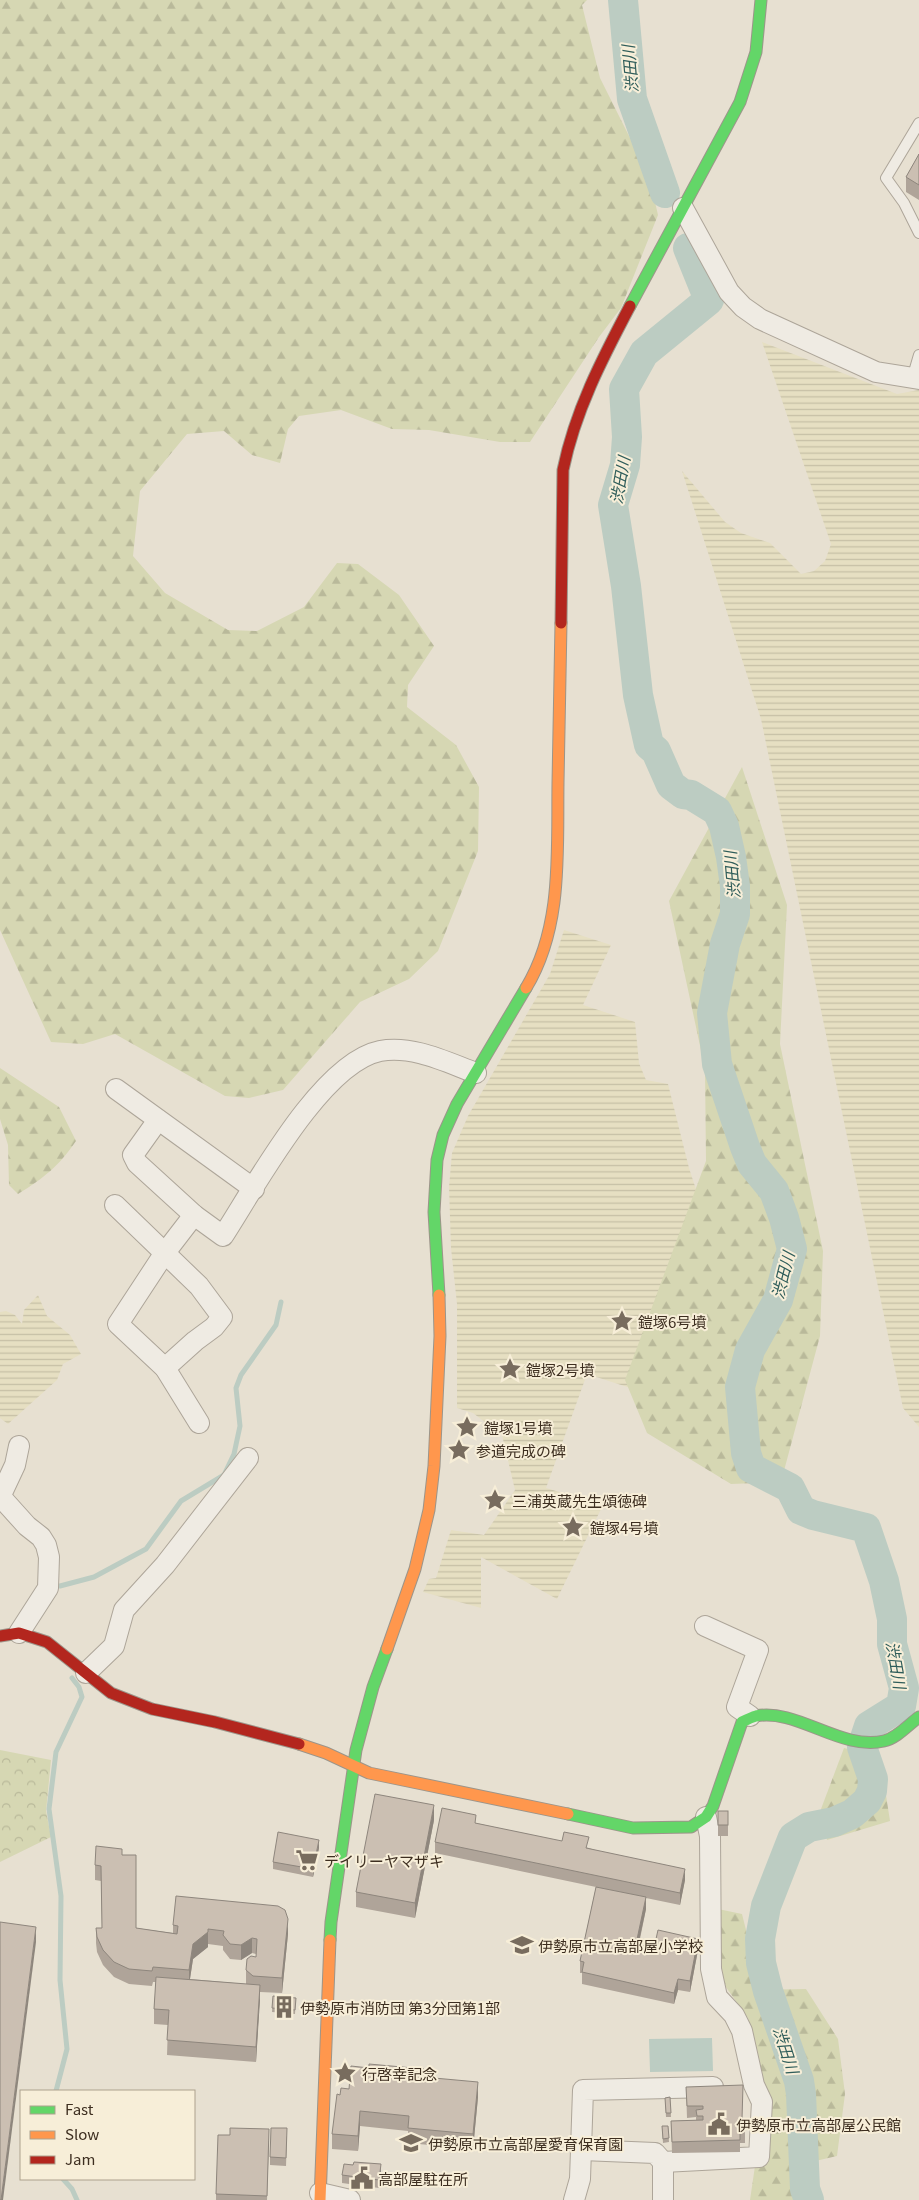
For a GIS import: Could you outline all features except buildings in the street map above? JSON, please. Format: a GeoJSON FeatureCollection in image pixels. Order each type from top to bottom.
{"type":"FeatureCollection","features":[{"type":"Feature","properties":{"kind":"street"},"geometry":{"type":"LineString","coordinates":[[350,2200],[320,2196],[331,1922],[356,1750],[373,1687],[414,1569],[429,1510],[434,1466],[440,1336],[440,1290],[434,1212],[435,1172],[441,1142],[449,1120],[529,982],[544,945],[555,900],[557,878],[563,470],[567,447],[583,401],[604,357],[740,102],[758,55],[761,23],[760,0]]}},
{"type":"Feature","properties":{"kind":"street"},"geometry":{"type":"LineString","coordinates":[[683,208],[729,292],[743,307],[760,319],[876,372],[916,379]]}},
{"type":"Feature","properties":{"kind":"street"},"geometry":{"type":"LineString","coordinates":[[158,1120],[133,1155],[137,1163],[194,1214],[223,1236],[302,1113],[349,1067],[369,1054],[395,1050],[413,1052],[476,1073]]}},
{"type":"Feature","properties":{"kind":"street"},"geometry":{"type":"LineString","coordinates":[[116,1089],[254,1189]]}},
{"type":"Feature","properties":{"kind":"street"},"geometry":{"type":"LineString","coordinates":[[115,1204],[164,1254],[199,1286],[222,1317],[214,1327],[165,1368]]}},
{"type":"Feature","properties":{"kind":"street"},"geometry":{"type":"LineString","coordinates":[[194,1214],[164,1254],[118,1324],[165,1368],[199,1423]]}},
{"type":"Feature","properties":{"kind":"street"},"geometry":{"type":"LineString","coordinates":[[18,1446],[15,1466],[0,1497],[46,1544],[49,1557],[48,1588],[10,1635],[47,1642],[111,1693],[152,1709],[289,1741],[326,1753],[369,1773],[633,1828],[691,1827],[706,1816],[713,1806],[742,1722],[750,1716],[757,1714],[777,1716],[856,1741],[872,1744],[887,1741],[919,1716]]}},
{"type":"Feature","properties":{"kind":"street"},"geometry":{"type":"LineString","coordinates":[[86,1672],[114,1646],[124,1610],[165,1565],[248,1458]]}},
{"type":"Feature","properties":{"kind":"street"},"geometry":{"type":"LineString","coordinates":[[705,1626],[730,1629],[758,1650],[737,1707],[750,1716]]}},
{"type":"Feature","properties":{"kind":"street"},"geometry":{"type":"LineString","coordinates":[[663,2162],[759,2156],[762,2102],[754,2085],[742,2031],[734,2015],[717,1997],[711,1969],[710,1836],[706,1816]]}},
{"type":"Feature","properties":{"kind":"street"},"geometry":{"type":"LineString","coordinates":[[574,2200],[580,2179],[583,2090],[754,2085]]}},
{"type":"Feature","properties":{"kind":"street"},"geometry":{"type":"LineString","coordinates":[[582,2150],[655,2153],[663,2162],[663,2200]]}},
{"type":"Feature","properties":{"kind":"lane"},"geometry":{"type":"LineString","coordinates":[[919,122],[886,178],[904,202],[919,233]]}},
{"type":"Feature","properties":{"kind":"lane"},"geometry":{"type":"LineString","coordinates":[[916,379],[919,355]]}},
{"type":"Feature","properties":{"kind":"shaded area"},"geometry":{"type":"Polygon","coordinates":[[[762,342],[897,394],[919,390],[919,1427],[903,1408],[761,719],[682,471],[725,522],[741,533],[770,543],[801,574],[814,571],[825,561],[831,544],[762,342]]]}},
{"type":"Feature","properties":{"kind":"shaded area"},"geometry":{"type":"Polygon","coordinates":[[[564,930],[611,945],[583,1005],[635,1022],[639,1063],[646,1080],[668,1084],[689,1168],[704,1214],[646,1393],[587,1374],[546,1488],[603,1505],[557,1599],[481,1557],[481,1608],[423,1592],[429,1579],[436,1578],[451,1530],[484,1535],[515,1490],[502,1435],[473,1413],[457,1408],[457,1304],[451,1248],[449,1187],[452,1153],[468,1116],[550,974],[564,930]]]}},
{"type":"Feature","properties":{"kind":"shaded area"},"geometry":{"type":"Polygon","coordinates":[[[38,1295],[47,1316],[70,1335],[81,1354],[63,1364],[57,1380],[8,1424],[0,1418],[0,1312],[6,1311],[15,1315],[22,1324],[24,1310],[38,1295]]]}},
{"type":"Feature","properties":{"kind":"shaded area"},"geometry":{"type":"Polygon","coordinates":[[[712,2038],[713,2071],[650,2072],[649,2039],[712,2038]]]}},
{"type":"Feature","properties":{"kind":"green space"},"geometry":{"type":"Polygon","coordinates":[[[0,0],[587,0],[582,5],[600,78],[649,176],[658,215],[621,308],[599,337],[530,442],[500,442],[429,430],[392,429],[341,410],[299,416],[288,429],[280,463],[252,455],[224,431],[187,434],[140,491],[133,556],[165,593],[228,630],[257,631],[304,607],[337,563],[358,564],[399,595],[434,646],[408,685],[407,707],[456,745],[479,787],[478,851],[438,951],[409,979],[360,1002],[283,1090],[249,1098],[225,1096],[115,1034],[83,1044],[51,1042],[0,930],[0,0]]]}},
{"type":"Feature","properties":{"kind":"green space"},"geometry":{"type":"Polygon","coordinates":[[[742,767],[787,905],[780,1044],[823,1251],[820,1336],[781,1482],[731,1484],[647,1433],[625,1380],[706,1161],[705,1069],[669,901],[742,767]]]}},
{"type":"Feature","properties":{"kind":"green space"},"geometry":{"type":"Polygon","coordinates":[[[0,1068],[59,1107],[76,1141],[50,1171],[18,1194],[9,1185],[8,1145],[0,1119],[0,1068]]]}},
{"type":"Feature","properties":{"kind":"green space"},"geometry":{"type":"Polygon","coordinates":[[[844,1748],[880,1757],[890,1821],[827,1840],[821,1809],[844,1748]]]}},
{"type":"Feature","properties":{"kind":"green space"},"geometry":{"type":"Polygon","coordinates":[[[0,1750],[51,1760],[46,1811],[51,1837],[0,1862],[0,1750]]]}},
{"type":"Feature","properties":{"kind":"green space"},"geometry":{"type":"Polygon","coordinates":[[[718,1909],[742,1914],[748,1938],[754,1990],[806,1989],[838,2039],[845,2094],[837,2156],[798,2165],[799,2200],[750,2200],[766,2091],[748,2018],[723,1983],[718,1909]]]}},
{"type":"Feature","properties":{"kind":"waterway","name":"渋田川"},"geometry":{"type":"LineString","coordinates":[[623,0],[632,99],[665,193]]}},
{"type":"Feature","properties":{"kind":"waterway","name":"渋田川"},"geometry":{"type":"LineString","coordinates":[[688,248],[709,300],[644,353],[624,389],[627,437],[625,465],[613,505],[626,586],[638,695],[649,745],[656,751],[671,785],[683,794],[691,795],[717,811],[724,826],[735,886],[735,914],[725,944],[712,1013],[717,1064],[745,1147],[752,1164],[774,1191],[784,1218],[792,1249],[778,1300],[750,1350],[740,1387],[746,1453],[751,1468],[790,1488],[801,1510],[813,1515],[866,1528],[884,1581],[892,1619],[892,1644],[904,1688],[901,1706],[869,1726],[862,1747],[873,1779],[872,1791],[867,1801],[852,1814],[834,1822],[809,1827],[793,1837],[766,1906],[760,1939],[761,1963],[768,1991],[799,2081],[805,2189],[809,2200]]}},
{"type":"Feature","properties":{"kind":"waterway"},"geometry":{"type":"LineString","coordinates":[[60,1586],[94,1577],[146,1549],[181,1501],[224,1475],[234,1454],[240,1426],[236,1388],[241,1375],[276,1325],[281,1302]]}},
{"type":"Feature","properties":{"kind":"waterway"},"geometry":{"type":"LineString","coordinates":[[56,2090],[67,2049],[60,1980],[61,1896],[49,1809],[56,1752],[82,1697],[79,1687],[72,1678]]}},
{"type":"Feature","properties":{"kind":"waterway"},"geometry":{"type":"LineString","coordinates":[[64,2180],[72,2189],[77,2200]]}},
{"type":"Feature","properties":{"kind":"traffic: fast"},"geometry":{"type":"LineString","coordinates":[[630,306],[740,102],[756,52],[761,0]]}},
{"type":"Feature","properties":{"kind":"traffic: fast"},"geometry":{"type":"LineString","coordinates":[[439,1295],[434,1212],[437,1160],[443,1135],[457,1104],[526,988]]}},
{"type":"Feature","properties":{"kind":"traffic: fast"},"geometry":{"type":"LineString","coordinates":[[330,1940],[356,1750],[373,1687],[387,1649]]}},
{"type":"Feature","properties":{"kind":"traffic: fast"},"geometry":{"type":"LineString","coordinates":[[568,1814],[633,1828],[691,1827],[706,1817],[713,1806],[742,1722],[745,1720],[756,1716],[772,1715],[787,1718],[852,1740],[868,1742],[889,1739],[919,1717]]}},
{"type":"Feature","properties":{"kind":"traffic: slow"},"geometry":{"type":"LineString","coordinates":[[526,988],[538,965],[546,940],[556,888],[561,623]]}},
{"type":"Feature","properties":{"kind":"traffic: slow"},"geometry":{"type":"LineString","coordinates":[[387,1649],[415,1569],[429,1510],[434,1466],[440,1336],[439,1295]]}},
{"type":"Feature","properties":{"kind":"traffic: slow"},"geometry":{"type":"LineString","coordinates":[[299,1744],[326,1753],[369,1773],[568,1814]]}},
{"type":"Feature","properties":{"kind":"traffic: slow"},"geometry":{"type":"LineString","coordinates":[[320,2200],[330,1940]]}},
{"type":"Feature","properties":{"kind":"traffic: jam"},"geometry":{"type":"LineString","coordinates":[[561,623],[563,470],[568,448],[590,386],[630,306]]}},
{"type":"Feature","properties":{"kind":"traffic: jam"},"geometry":{"type":"LineString","coordinates":[[0,1636],[19,1633],[47,1642],[111,1693],[152,1709],[215,1722],[299,1744]]}},
{"type":"Feature","properties":{"kind":"place","name":"鎧塚6号墳"},"geometry":{"type":"Point","coordinates":[622,1321]}},
{"type":"Feature","properties":{"kind":"place","name":"鎧塚2号墳"},"geometry":{"type":"Point","coordinates":[510,1369]}},
{"type":"Feature","properties":{"kind":"place","name":"鎧塚1号墳"},"geometry":{"type":"Point","coordinates":[467,1427]}},
{"type":"Feature","properties":{"kind":"place","name":"参道完成の碑"},"geometry":{"type":"Point","coordinates":[459,1450]}},
{"type":"Feature","properties":{"kind":"place","name":"三浦英蔵先生頌徳碑"},"geometry":{"type":"Point","coordinates":[495,1500]}},
{"type":"Feature","properties":{"kind":"place","name":"鎧塚4号墳"},"geometry":{"type":"Point","coordinates":[573,1527]}},
{"type":"Feature","properties":{"kind":"place","name":"デイリーヤマザキ"},"geometry":{"type":"Point","coordinates":[307,1860]}},
{"type":"Feature","properties":{"kind":"place","name":"伊勢原市立高部屋小学校"},"geometry":{"type":"Point","coordinates":[522,1945]}},
{"type":"Feature","properties":{"kind":"place","name":"伊勢原市消防団 第3分団第1部"},"geometry":{"type":"Point","coordinates":[284,2007]}},
{"type":"Feature","properties":{"kind":"place","name":"行啓幸記念"},"geometry":{"type":"Point","coordinates":[345,2073]}},
{"type":"Feature","properties":{"kind":"place","name":"伊勢原市立高部屋公民館"},"geometry":{"type":"Point","coordinates":[719,2124]}},
{"type":"Feature","properties":{"kind":"place","name":"伊勢原市立高部屋愛育保育園"},"geometry":{"type":"Point","coordinates":[411,2143]}},
{"type":"Feature","properties":{"kind":"place","name":"高部屋駐在所"},"geometry":{"type":"Point","coordinates":[362,2178]}}]}
